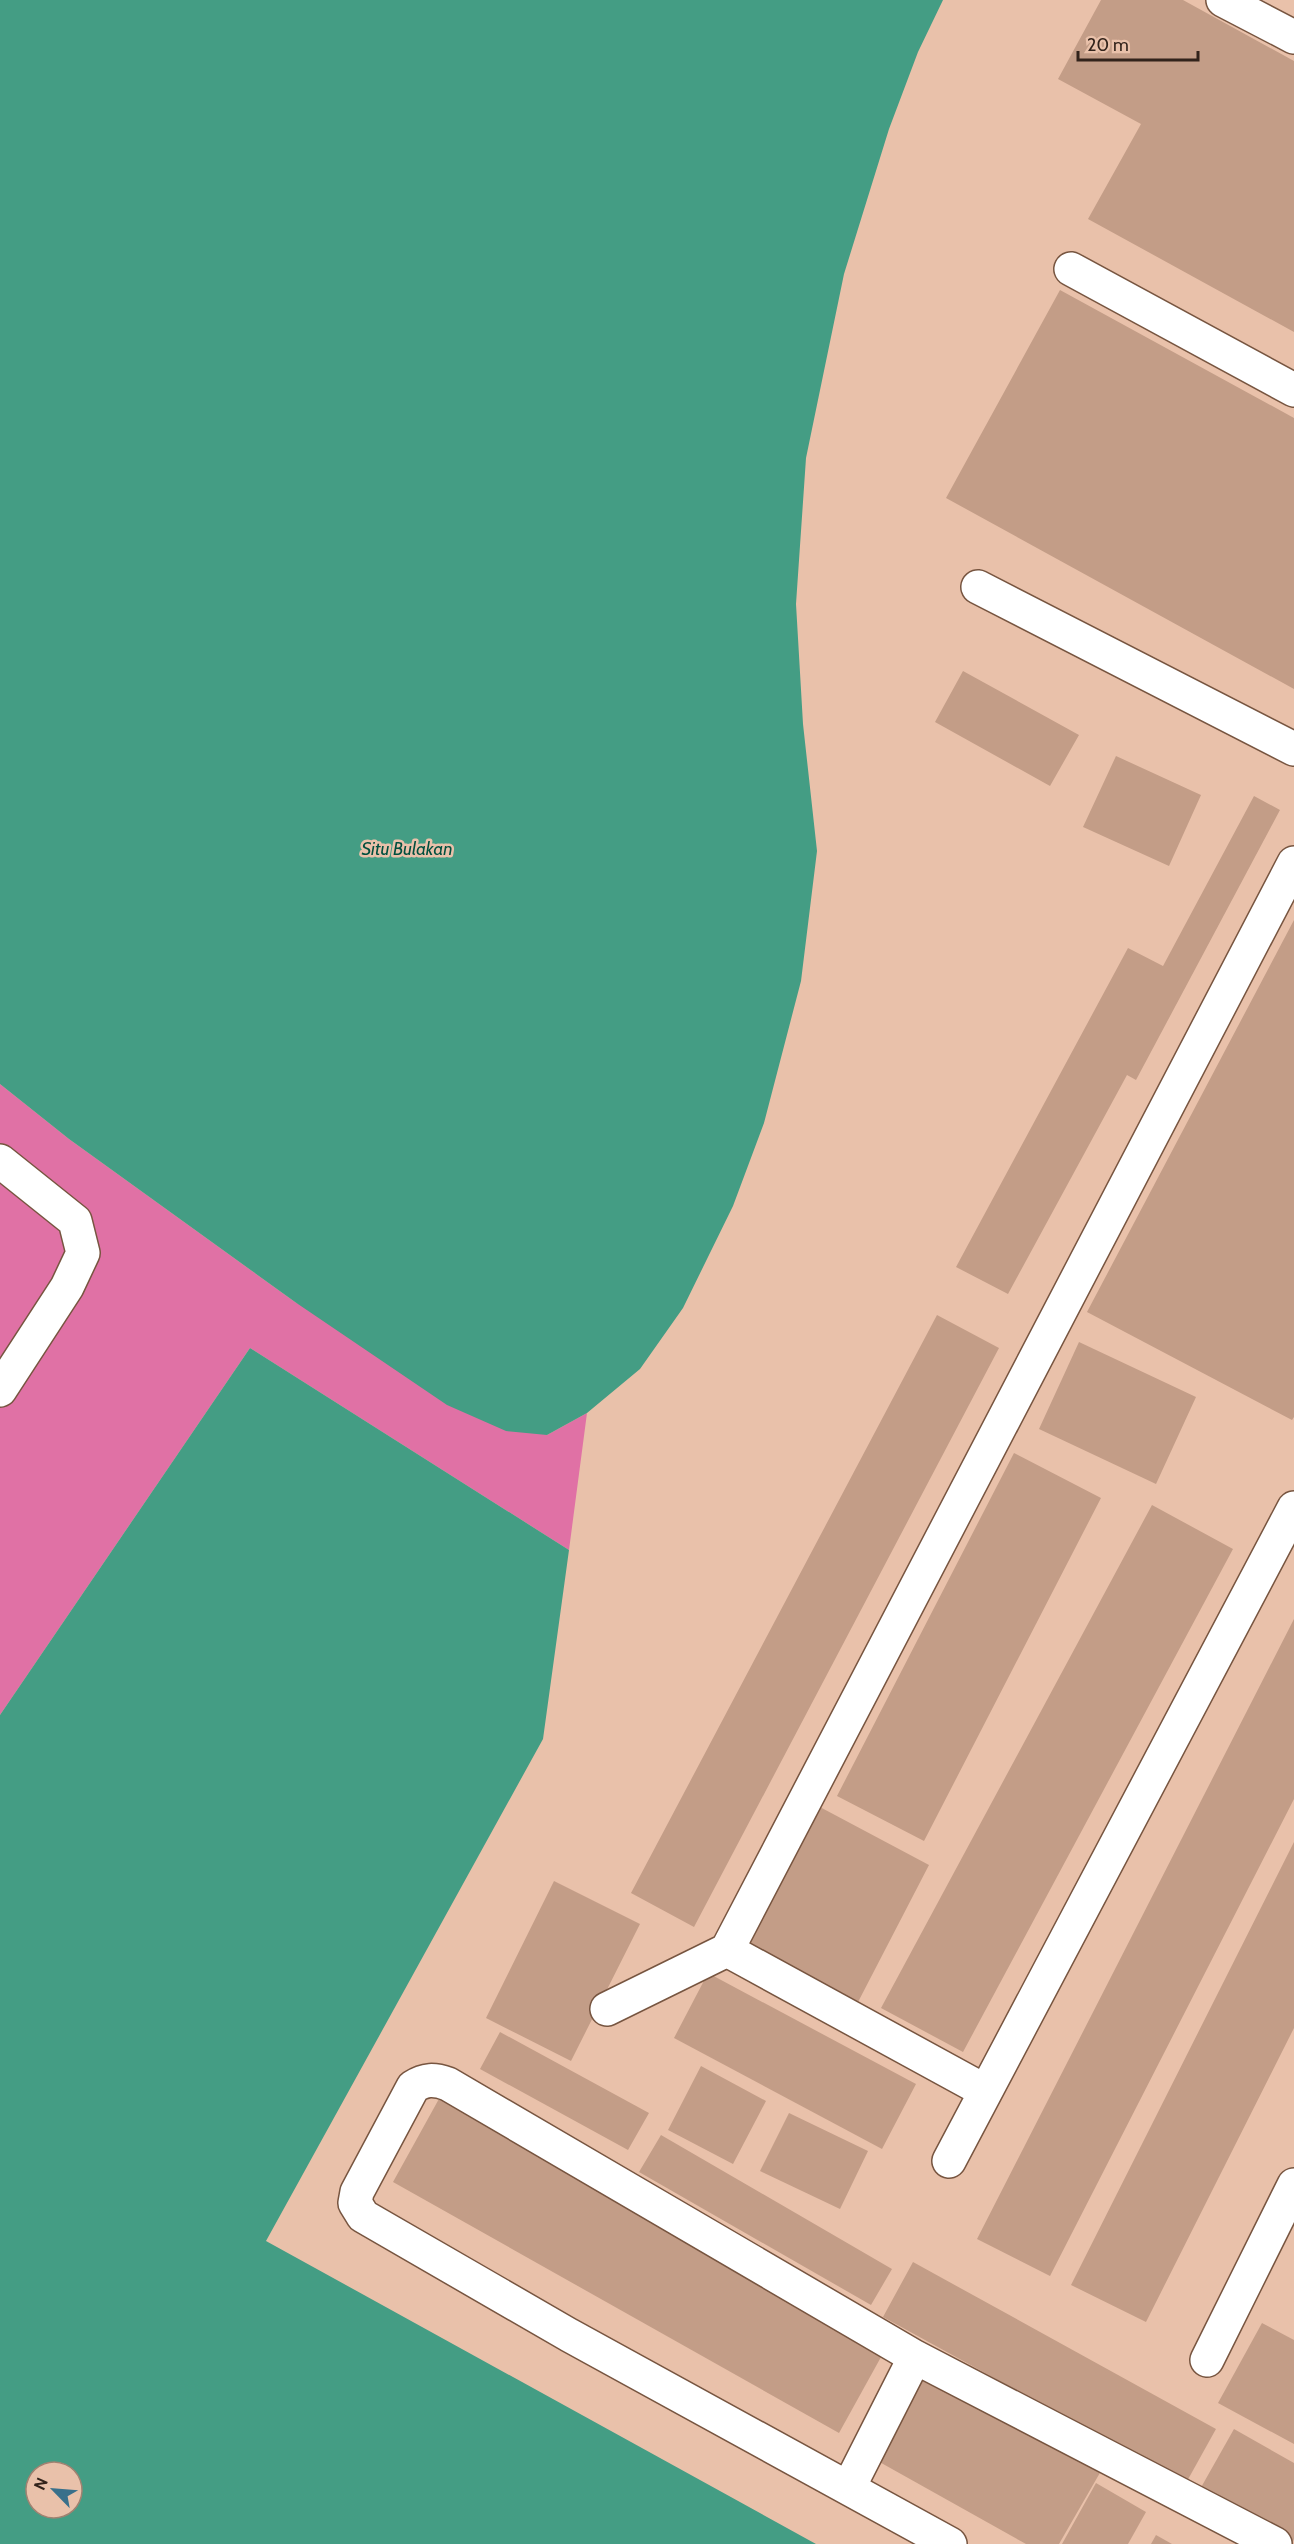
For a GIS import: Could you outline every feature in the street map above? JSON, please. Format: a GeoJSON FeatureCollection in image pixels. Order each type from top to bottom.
{"type":"FeatureCollection","features":[{"type":"Feature","properties":{"kind":"street"},"geometry":{"type":"LineString","coordinates":[[1223,0],[1294,37]]}},
{"type":"Feature","properties":{"kind":"street"},"geometry":{"type":"LineString","coordinates":[[1071,269],[1294,390]]}},
{"type":"Feature","properties":{"kind":"street"},"geometry":{"type":"LineString","coordinates":[[978,587],[1294,749]]}},
{"type":"Feature","properties":{"kind":"street"},"geometry":{"type":"LineString","coordinates":[[607,2009],[727,1950],[1294,863]]}},
{"type":"Feature","properties":{"kind":"street"},"geometry":{"type":"LineString","coordinates":[[0,1161],[75,1221],[83,1252],[67,1287],[0,1390]]}},
{"type":"Feature","properties":{"kind":"street"},"geometry":{"type":"LineString","coordinates":[[949,2161],[1285,1543],[1294,1508]]}},
{"type":"Feature","properties":{"kind":"street"},"geometry":{"type":"LineString","coordinates":[[727,1950],[986,2091]]}},
{"type":"Feature","properties":{"kind":"street"},"geometry":{"type":"LineString","coordinates":[[950,2544],[569,2335],[363,2216],[355,2203],[357,2192],[413,2087],[422,2081],[440,2081],[915,2357],[1275,2544]]}},
{"type":"Feature","properties":{"kind":"street"},"geometry":{"type":"LineString","coordinates":[[1207,2360],[1294,2185]]}},
{"type":"Feature","properties":{"kind":"street"},"geometry":{"type":"LineString","coordinates":[[849,2487],[915,2357]]}},
{"type":"Feature","properties":{"kind":"shaded area"},"geometry":{"type":"Polygon","coordinates":[[[0,1084],[69,1139],[295,1302],[547,1435],[587,1413],[569,1550],[250,1348],[0,1715],[0,1084]]]}},
{"type":"Feature","properties":{"kind":"water","name":"Situ Bulakan"},"geometry":{"type":"Polygon","coordinates":[[[0,0],[943,0],[918,52],[889,129],[844,274],[806,458],[796,604],[803,724],[817,851],[801,981],[764,1123],[733,1206],[683,1308],[640,1369],[587,1413],[547,1435],[506,1431],[447,1405],[295,1302],[69,1139],[0,1084],[0,0]]]}},
{"type":"Feature","properties":{"kind":"water"},"geometry":{"type":"Polygon","coordinates":[[[250,1348],[569,1550],[543,1739],[266,2241],[816,2544],[0,2544],[0,1715],[250,1348]]]}},
{"type":"Feature","properties":{"kind":"building"},"geometry":{"type":"Polygon","coordinates":[[[1101,0],[1183,0],[1294,61],[1294,332],[1088,219],[1141,124],[1058,79],[1101,0]]]}},
{"type":"Feature","properties":{"kind":"building"},"geometry":{"type":"Polygon","coordinates":[[[1060,290],[1294,418],[1294,689],[946,498],[1060,290]]]}},
{"type":"Feature","properties":{"kind":"building"},"geometry":{"type":"Polygon","coordinates":[[[963,671],[1079,735],[1050,786],[935,722],[963,671]]]}},
{"type":"Feature","properties":{"kind":"building"},"geometry":{"type":"Polygon","coordinates":[[[1116,756],[1201,795],[1169,866],[1083,827],[1116,756]]]}},
{"type":"Feature","properties":{"kind":"building"},"geometry":{"type":"Polygon","coordinates":[[[1254,796],[1280,810],[1136,1080],[1127,1075],[1008,1294],[956,1267],[1128,948],[1163,966],[1254,796]]]}},
{"type":"Feature","properties":{"kind":"building"},"geometry":{"type":"Polygon","coordinates":[[[1294,920],[1294,1417],[1292,1420],[1087,1312],[1294,920]]]}},
{"type":"Feature","properties":{"kind":"building"},"geometry":{"type":"Polygon","coordinates":[[[937,1315],[999,1348],[694,1927],[631,1893],[937,1315]]]}},
{"type":"Feature","properties":{"kind":"building"},"geometry":{"type":"Polygon","coordinates":[[[1079,1342],[1196,1397],[1156,1484],[1039,1429],[1079,1342]]]}},
{"type":"Feature","properties":{"kind":"building"},"geometry":{"type":"Polygon","coordinates":[[[1014,1453],[1101,1498],[924,1841],[837,1796],[1014,1453]]]}},
{"type":"Feature","properties":{"kind":"building"},"geometry":{"type":"Polygon","coordinates":[[[1152,1505],[1233,1549],[963,2052],[881,2008],[1152,1505]]]}},
{"type":"Feature","properties":{"kind":"building"},"geometry":{"type":"Polygon","coordinates":[[[1294,1619],[1294,1799],[1050,2276],[977,2239],[1294,1619]]]}},
{"type":"Feature","properties":{"kind":"building"},"geometry":{"type":"Polygon","coordinates":[[[818,1806],[929,1865],[857,2004],[746,1945],[818,1806]]]}},
{"type":"Feature","properties":{"kind":"building"},"geometry":{"type":"Polygon","coordinates":[[[1294,1842],[1294,2028],[1146,2322],[1071,2285],[1294,1842]]]}},
{"type":"Feature","properties":{"kind":"building"},"geometry":{"type":"Polygon","coordinates":[[[554,1881],[640,1924],[571,2061],[486,2018],[554,1881]]]}},
{"type":"Feature","properties":{"kind":"building"},"geometry":{"type":"Polygon","coordinates":[[[708,1973],[916,2084],[882,2149],[674,2038],[708,1973]]]}},
{"type":"Feature","properties":{"kind":"building"},"geometry":{"type":"Polygon","coordinates":[[[500,2032],[649,2113],[628,2150],[480,2069],[500,2032]]]}},
{"type":"Feature","properties":{"kind":"building"},"geometry":{"type":"Polygon","coordinates":[[[701,2066],[766,2101],[733,2164],[668,2130],[701,2066]]]}},
{"type":"Feature","properties":{"kind":"building"},"geometry":{"type":"Polygon","coordinates":[[[440,2097],[886,2348],[839,2433],[393,2182],[440,2097]]]}},
{"type":"Feature","properties":{"kind":"building"},"geometry":{"type":"Polygon","coordinates":[[[789,2113],[868,2151],[840,2209],[760,2171],[789,2113]]]}},
{"type":"Feature","properties":{"kind":"building"},"geometry":{"type":"Polygon","coordinates":[[[661,2135],[892,2269],[871,2305],[639,2172],[661,2135]]]}},
{"type":"Feature","properties":{"kind":"building"},"geometry":{"type":"Polygon","coordinates":[[[913,2262],[1216,2429],[1186,2483],[883,2317],[913,2262]]]}},
{"type":"Feature","properties":{"kind":"building"},"geometry":{"type":"Polygon","coordinates":[[[1262,2323],[1294,2340],[1294,2444],[1218,2403],[1262,2323]]]}},
{"type":"Feature","properties":{"kind":"building"},"geometry":{"type":"Polygon","coordinates":[[[917,2368],[1101,2471],[1059,2544],[1026,2544],[867,2455],[917,2368]]]}},
{"type":"Feature","properties":{"kind":"building"},"geometry":{"type":"Polygon","coordinates":[[[1234,2429],[1294,2463],[1294,2539],[1292,2543],[1199,2491],[1234,2429]]]}},
{"type":"Feature","properties":{"kind":"building"},"geometry":{"type":"Polygon","coordinates":[[[1096,2483],[1146,2512],[1128,2544],[1062,2544],[1096,2483]]]}},
{"type":"Feature","properties":{"kind":"building"},"geometry":{"type":"Polygon","coordinates":[[[1156,2535],[1172,2544],[1151,2544],[1156,2535]]]}}]}
